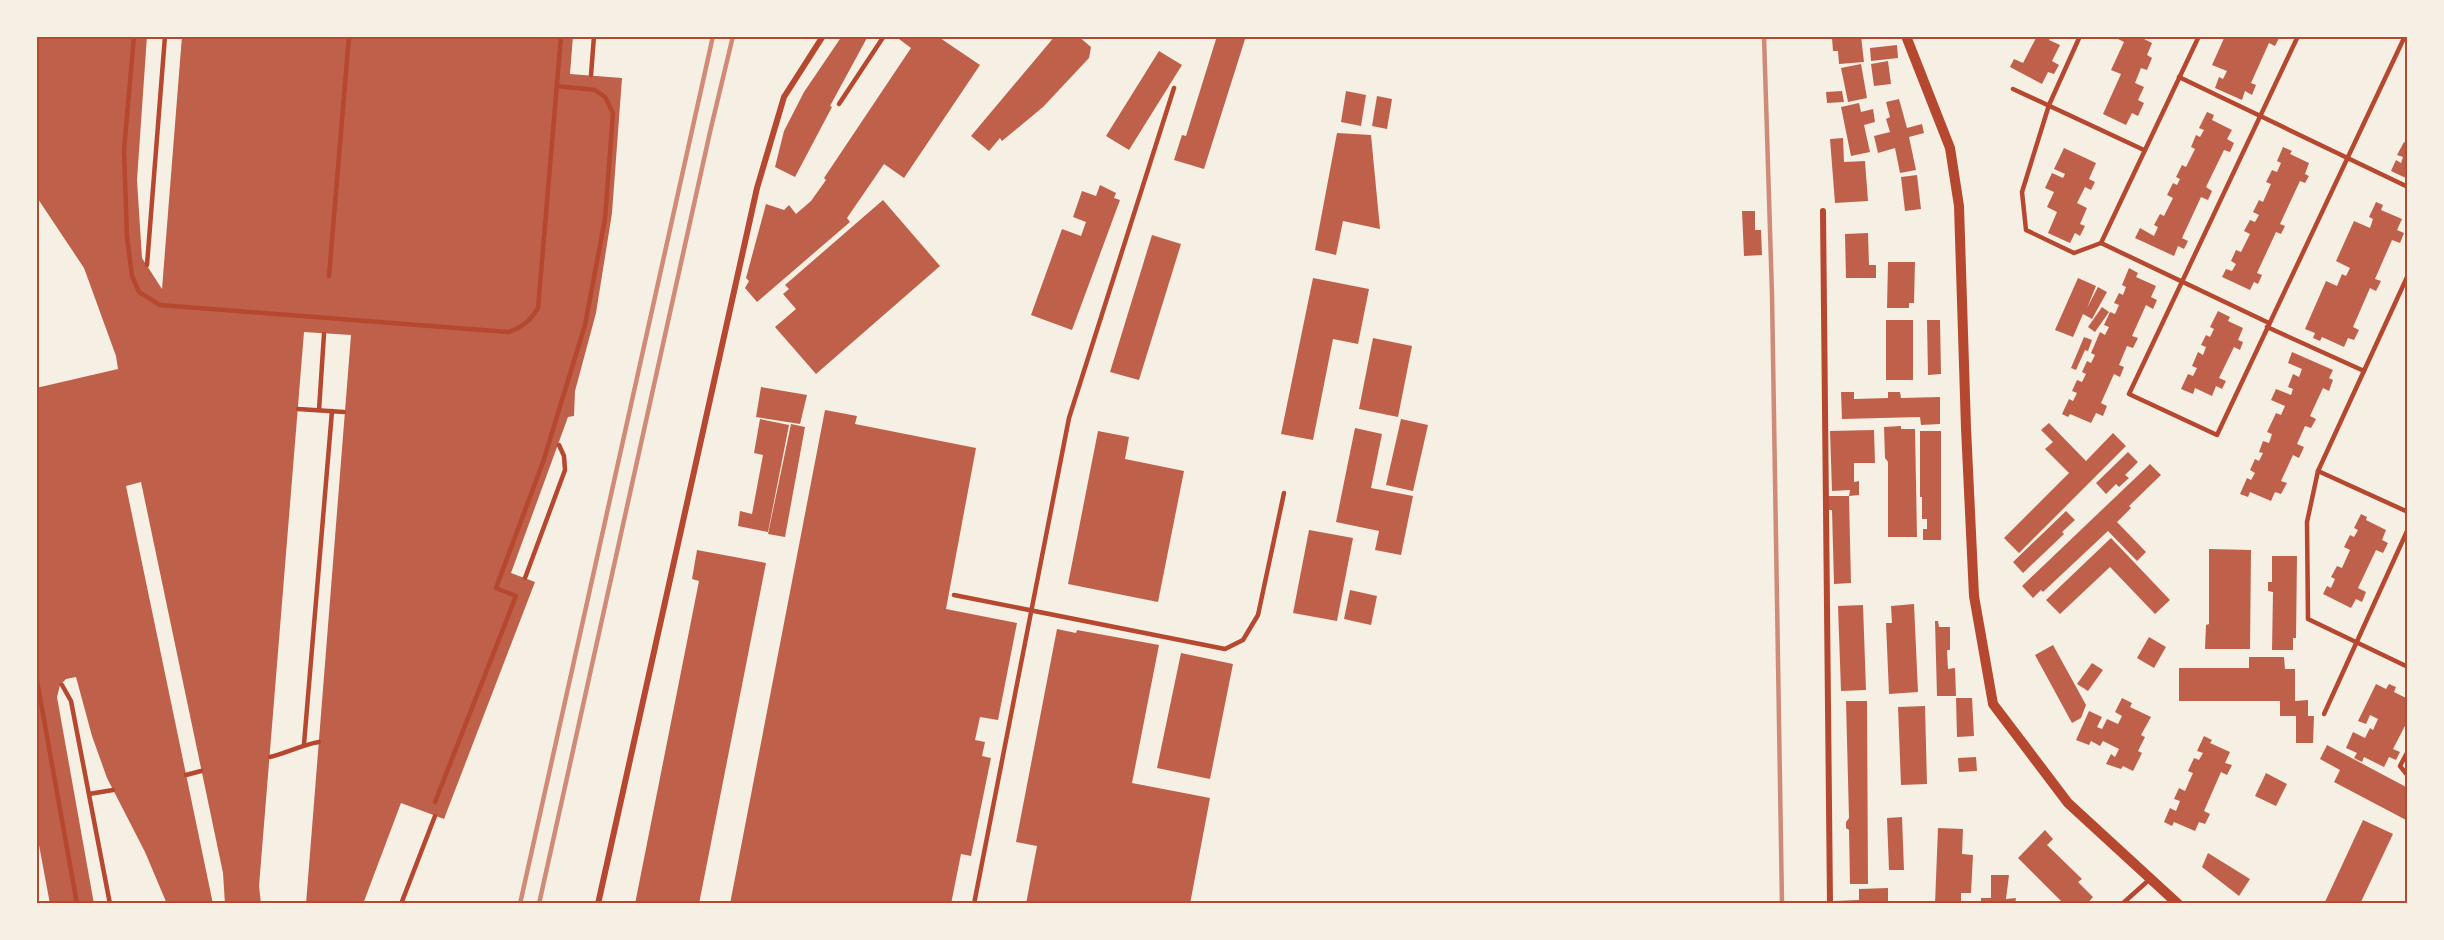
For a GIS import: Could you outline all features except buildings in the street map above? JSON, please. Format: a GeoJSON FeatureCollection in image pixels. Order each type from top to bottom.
{"type":"FeatureCollection","features":[{"type":"Feature","properties":{"kind":"street"},"geometry":{"type":"LineString","coordinates":[[598,904],[757,188],[784,97],[823,36]]}},
{"type":"Feature","properties":{"kind":"street"},"geometry":{"type":"LineString","coordinates":[[1906,36],[1950,148],[1959,206],[1974,596],[1994,704],[2068,802],[2178,904]]}},
{"type":"Feature","properties":{"kind":"street"},"geometry":{"type":"LineString","coordinates":[[1823,211],[1830,904]]}},
{"type":"Feature","properties":{"kind":"lane"},"geometry":{"type":"LineString","coordinates":[[134,36],[124,150],[127,237],[132,276],[139,292],[160,305],[500,332],[520,328],[530,320],[538,308],[561,36]]}},
{"type":"Feature","properties":{"kind":"lane"},"geometry":{"type":"LineString","coordinates":[[147,265],[165,36]]}},
{"type":"Feature","properties":{"kind":"lane"},"geometry":{"type":"LineString","coordinates":[[329,276],[349,36]]}},
{"type":"Feature","properties":{"kind":"lane"},"geometry":{"type":"LineString","coordinates":[[591,75],[594,36]]}},
{"type":"Feature","properties":{"kind":"lane"},"geometry":{"type":"LineString","coordinates":[[840,104],[884,36]]}},
{"type":"Feature","properties":{"kind":"lane"},"geometry":{"type":"LineString","coordinates":[[2080,36],[2049,105],[2022,192],[2026,230],[2074,253],[2101,243],[2199,36]]}},
{"type":"Feature","properties":{"kind":"lane"},"geometry":{"type":"LineString","coordinates":[[2298,36],[2129,394],[2217,435],[2405,36]]}},
{"type":"Feature","properties":{"kind":"lane"},"geometry":{"type":"LineString","coordinates":[[2179,77],[2408,187]]}},
{"type":"Feature","properties":{"kind":"lane"},"geometry":{"type":"LineString","coordinates":[[435,802],[516,596],[496,588],[543,462],[585,325],[605,219],[613,113],[605,97],[595,90],[557,86]]}},
{"type":"Feature","properties":{"kind":"lane"},"geometry":{"type":"LineString","coordinates":[[974,904],[1070,418],[1174,87]]}},
{"type":"Feature","properties":{"kind":"lane"},"geometry":{"type":"LineString","coordinates":[[2013,89],[2144,150]]}},
{"type":"Feature","properties":{"kind":"lane"},"geometry":{"type":"LineString","coordinates":[[2101,243],[2364,371]]}},
{"type":"Feature","properties":{"kind":"lane"},"geometry":{"type":"LineString","coordinates":[[2408,275],[2318,471],[2307,522],[2308,619],[2408,667]]}},
{"type":"Feature","properties":{"kind":"lane"},"geometry":{"type":"LineString","coordinates":[[318,410],[324,334]]}},
{"type":"Feature","properties":{"kind":"lane"},"geometry":{"type":"LineString","coordinates":[[298,409],[344,412]]}},
{"type":"Feature","properties":{"kind":"lane"},"geometry":{"type":"LineString","coordinates":[[304,744],[332,411]]}},
{"type":"Feature","properties":{"kind":"lane"},"geometry":{"type":"LineString","coordinates":[[525,578],[565,470],[564,456],[559,445]]}},
{"type":"Feature","properties":{"kind":"lane"},"geometry":{"type":"LineString","coordinates":[[2318,471],[2408,513]]}},
{"type":"Feature","properties":{"kind":"lane"},"geometry":{"type":"LineString","coordinates":[[954,595],[1225,649],[1243,640],[1258,615],[1284,493]]}},
{"type":"Feature","properties":{"kind":"lane"},"geometry":{"type":"LineString","coordinates":[[2324,714],[2408,529]]}},
{"type":"Feature","properties":{"kind":"lane"},"geometry":{"type":"LineString","coordinates":[[36,675],[77,904]]}},
{"type":"Feature","properties":{"kind":"lane"},"geometry":{"type":"LineString","coordinates":[[62,685],[71,701],[110,904]]}},
{"type":"Feature","properties":{"kind":"lane"},"geometry":{"type":"LineString","coordinates":[[270,757],[286,753],[304,744],[319,742]]}},
{"type":"Feature","properties":{"kind":"lane"},"geometry":{"type":"LineString","coordinates":[[2408,751],[2400,766],[2408,776]]}},
{"type":"Feature","properties":{"kind":"lane"},"geometry":{"type":"LineString","coordinates":[[186,775],[201,771]]}},
{"type":"Feature","properties":{"kind":"lane"},"geometry":{"type":"LineString","coordinates":[[89,794],[112,790]]}},
{"type":"Feature","properties":{"kind":"lane"},"geometry":{"type":"LineString","coordinates":[[401,904],[435,816]]}},
{"type":"Feature","properties":{"kind":"lane"},"geometry":{"type":"LineString","coordinates":[[2122,904],[2150,879]]}},
{"type":"Feature","properties":{"kind":"railway"},"geometry":{"type":"LineString","coordinates":[[520,904],[713,36]]}},
{"type":"Feature","properties":{"kind":"railway"},"geometry":{"type":"LineString","coordinates":[[539,904],[733,36]]}},
{"type":"Feature","properties":{"kind":"railway"},"geometry":{"type":"LineString","coordinates":[[1764,36],[1772,295],[1782,904]]}}]}
